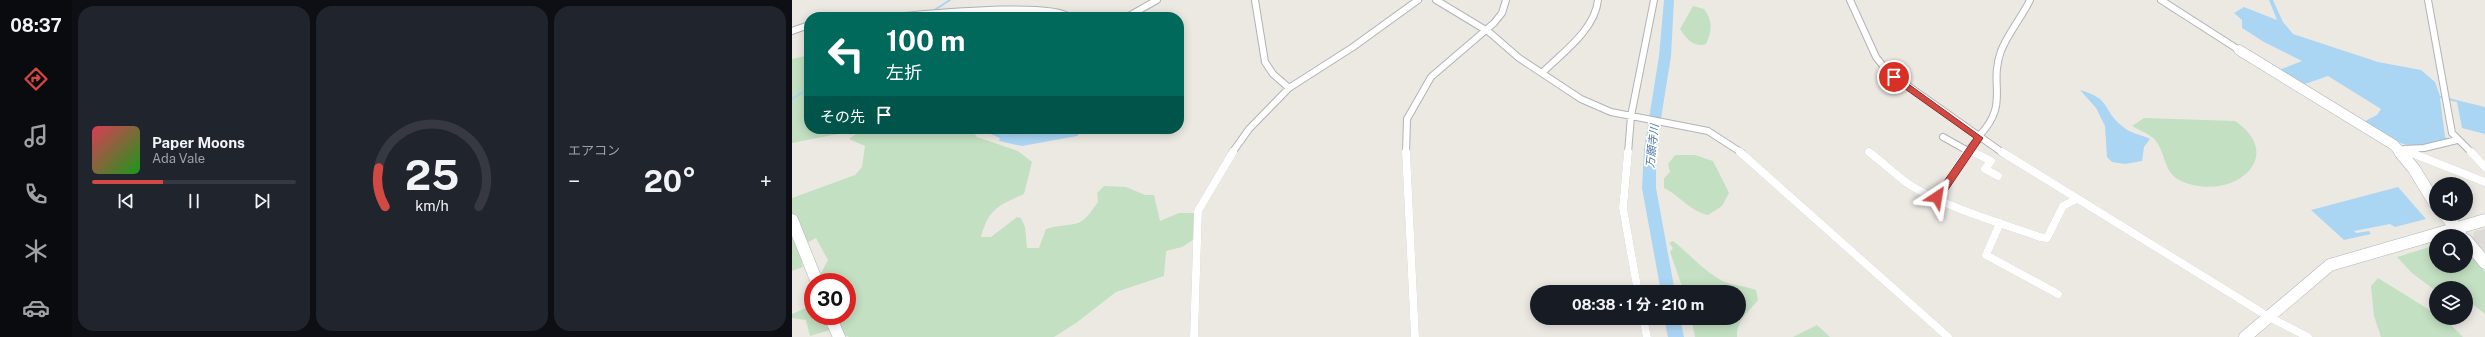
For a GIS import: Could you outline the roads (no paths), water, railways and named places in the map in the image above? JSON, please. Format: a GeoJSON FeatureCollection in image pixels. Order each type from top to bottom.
{"type":"FeatureCollection","features":[{"type":"Feature","properties":{"kind":"street"},"geometry":{"type":"LineString","coordinates":[[1136,12],[1157,0]]}},
{"type":"Feature","properties":{"kind":"street"},"geometry":{"type":"LineString","coordinates":[[1255,0],[1255,12],[1259,22],[1263,58],[1268,69],[1289,88]]}},
{"type":"Feature","properties":{"kind":"street"},"geometry":{"type":"LineString","coordinates":[[1194,337],[1197,226],[1201,203],[1248,129],[1289,88],[1353,47],[1418,0]]}},
{"type":"Feature","properties":{"kind":"street"},"geometry":{"type":"LineString","coordinates":[[1436,0],[1486,30],[1510,51],[1597,107],[1632,117],[1708,131],[1734,147],[1948,337]]}},
{"type":"Feature","properties":{"kind":"street"},"geometry":{"type":"LineString","coordinates":[[1415,337],[1406,174],[1407,119],[1431,77],[1461,49],[1486,30],[1502,13],[1506,0]]}},
{"type":"Feature","properties":{"kind":"street"},"geometry":{"type":"LineString","coordinates":[[1542,73],[1588,27],[1599,6],[1598,0]]}},
{"type":"Feature","properties":{"kind":"street"},"geometry":{"type":"LineString","coordinates":[[1637,285],[1623,208],[1632,117],[1654,0]]}},
{"type":"Feature","properties":{"kind":"street"},"geometry":{"type":"LineString","coordinates":[[1850,0],[1876,57],[1887,71],[1979,137],[2077,199],[2269,317],[2308,337]]}},
{"type":"Feature","properties":{"kind":"street"},"geometry":{"type":"LineString","coordinates":[[1937,197],[1968,151],[1991,124],[1998,107],[2001,52],[2030,0]]}},
{"type":"Feature","properties":{"kind":"street"},"geometry":{"type":"LineString","coordinates":[[2161,0],[2239,50],[2401,149],[2485,182]]}},
{"type":"Feature","properties":{"kind":"street"},"geometry":{"type":"LineString","coordinates":[[2428,0],[2452,133],[2457,140],[2485,167]]}},
{"type":"Feature","properties":{"kind":"street"},"geometry":{"type":"LineString","coordinates":[[982,12],[1037,9],[1063,12]]}},
{"type":"Feature","properties":{"kind":"street"},"geometry":{"type":"LineString","coordinates":[[792,31],[804,27]]}},
{"type":"Feature","properties":{"kind":"street"},"geometry":{"type":"LineString","coordinates":[[1943,136],[1968,151],[1991,161],[1985,169],[1998,176]]}},
{"type":"Feature","properties":{"kind":"street"},"geometry":{"type":"LineString","coordinates":[[2401,149],[2424,148],[2457,140]]}},
{"type":"Feature","properties":{"kind":"street"},"geometry":{"type":"LineString","coordinates":[[2401,149],[2429,194]]}},
{"type":"Feature","properties":{"kind":"street"},"geometry":{"type":"LineString","coordinates":[[1869,152],[1908,183],[1937,197],[2000,223],[2047,238],[2063,206],[2077,199]]}},
{"type":"Feature","properties":{"kind":"street"},"geometry":{"type":"LineString","coordinates":[[792,220],[813,273]]}},
{"type":"Feature","properties":{"kind":"street"},"geometry":{"type":"LineString","coordinates":[[2466,229],[2485,220]]}},
{"type":"Feature","properties":{"kind":"street"},"geometry":{"type":"LineString","coordinates":[[2450,221],[2456,229]]}},
{"type":"Feature","properties":{"kind":"street"},"geometry":{"type":"LineString","coordinates":[[2000,223],[1996,237],[1986,251],[1986,255],[2058,294]]}},
{"type":"Feature","properties":{"kind":"street"},"geometry":{"type":"LineString","coordinates":[[2245,337],[2330,265],[2429,240]]}},
{"type":"Feature","properties":{"kind":"street"},"geometry":{"type":"LineString","coordinates":[[2473,248],[2485,263]]}},
{"type":"Feature","properties":{"kind":"street"},"geometry":{"type":"LineString","coordinates":[[833,325],[838,337]]}},
{"type":"Feature","properties":{"kind":"street"},"geometry":{"type":"LineString","coordinates":[[1644,325],[1647,337]]}},
{"type":"Feature","properties":{"kind":"water"},"geometry":{"type":"Polygon","coordinates":[[[2269,0],[2273,0],[2283,22],[2293,34],[2378,62],[2421,70],[2435,82],[2440,96],[2485,107],[2485,134],[2462,128],[2457,102],[2440,98],[2445,137],[2449,139],[2422,145],[2403,144],[2395,141],[2363,122],[2377,115],[2381,109],[2328,76],[2302,85],[2279,70],[2302,61],[2264,42],[2242,28],[2242,20],[2234,13],[2244,7],[2277,20],[2269,0]]]}},
{"type":"Feature","properties":{"kind":"water"},"geometry":{"type":"Polygon","coordinates":[[[2080,90],[2090,93],[2102,101],[2116,120],[2125,129],[2150,139],[2144,147],[2142,161],[2125,164],[2112,162],[2107,157],[2105,126],[2096,108],[2080,90]]]}},
{"type":"Feature","properties":{"kind":"water"},"geometry":{"type":"Polygon","coordinates":[[[990,134],[1079,134],[1077,136],[1022,146],[999,141],[1000,138],[990,134]]]}},
{"type":"Feature","properties":{"kind":"water"},"geometry":{"type":"Polygon","coordinates":[[[2398,187],[2426,219],[2395,227],[2390,224],[2354,231],[2356,233],[2369,231],[2371,234],[2344,240],[2311,210],[2398,187]]]}},
{"type":"Feature","properties":{"kind":"waterway"},"geometry":{"type":"LineString","coordinates":[[933,11],[950,0]]}},
{"type":"Feature","properties":{"kind":"waterway","name":"万願寺川"},"geometry":{"type":"LineString","coordinates":[[1667,285],[1649,188],[1650,150],[1665,56],[1669,0]]}},
{"type":"Feature","properties":{"kind":"waterway"},"geometry":{"type":"LineString","coordinates":[[792,99],[804,91]]}},
{"type":"Feature","properties":{"kind":"waterway","name":"万願寺川"},"geometry":{"type":"LineString","coordinates":[[1673,325],[1676,337]]}}]}
